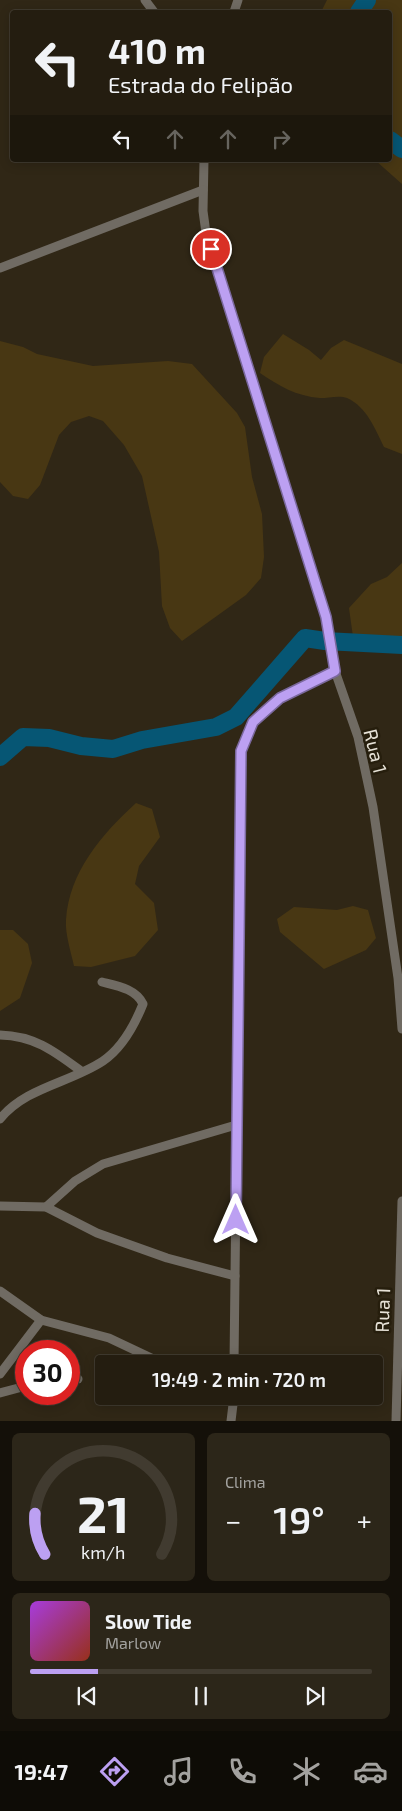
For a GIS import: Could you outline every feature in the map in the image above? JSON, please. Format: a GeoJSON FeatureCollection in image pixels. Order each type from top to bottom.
{"type":"FeatureCollection","features":[{"type":"Feature","properties":{"kind":"street","name":"Rua 1"},"geometry":{"type":"LineString","coordinates":[[204,162],[203,190],[206,233],[326,617],[332,661],[358,738],[373,807],[398,978],[402,1029]]}},
{"type":"Feature","properties":{"kind":"street"},"geometry":{"type":"LineString","coordinates":[[0,268],[203,190]]}},
{"type":"Feature","properties":{"kind":"street"},"geometry":{"type":"LineString","coordinates":[[234,1355],[241,751],[253,722],[280,698],[335,671]]}},
{"type":"Feature","properties":{"kind":"street"},"geometry":{"type":"LineString","coordinates":[[0,1119],[20,1099],[104,1060],[126,1037],[144,1004],[139,996],[121,987],[102,982]]}},
{"type":"Feature","properties":{"kind":"street"},"geometry":{"type":"LineString","coordinates":[[0,1035],[21,1036],[53,1050],[81,1071]]}},
{"type":"Feature","properties":{"kind":"street"},"geometry":{"type":"LineString","coordinates":[[46,1207],[75,1181],[102,1164],[236,1125]]}},
{"type":"Feature","properties":{"kind":"street","name":"Rua 1"},"geometry":{"type":"LineString","coordinates":[[396,1421],[402,1201]]}},
{"type":"Feature","properties":{"kind":"street"},"geometry":{"type":"LineString","coordinates":[[0,1206],[46,1207],[97,1233],[167,1258],[236,1276]]}},
{"type":"Feature","properties":{"kind":"street"},"geometry":{"type":"LineString","coordinates":[[0,1291],[41,1320],[110,1338],[145,1355]]}},
{"type":"Feature","properties":{"kind":"street"},"geometry":{"type":"LineString","coordinates":[[0,1374],[41,1320]]}},
{"type":"Feature","properties":{"kind":"street"},"geometry":{"type":"LineString","coordinates":[[0,1393],[15,1389]]}},
{"type":"Feature","properties":{"kind":"street"},"geometry":{"type":"LineString","coordinates":[[232,1421],[233,1405]]}},
{"type":"Feature","properties":{"kind":"shaded area"},"geometry":{"type":"Polygon","coordinates":[[[327,0],[402,0],[402,184],[377,162],[392,162],[392,10],[322,10],[327,0]]]}},
{"type":"Feature","properties":{"kind":"shaded area"},"geometry":{"type":"Polygon","coordinates":[[[283,334],[321,360],[331,348],[344,340],[402,364],[402,454],[384,447],[370,419],[360,407],[347,398],[320,398],[295,393],[260,373],[264,357],[283,334]]]}},
{"type":"Feature","properties":{"kind":"shaded area"},"geometry":{"type":"Polygon","coordinates":[[[0,341],[23,347],[37,354],[93,366],[168,361],[192,364],[237,413],[245,427],[252,477],[262,514],[264,557],[261,578],[246,595],[182,641],[170,628],[162,606],[159,552],[142,476],[124,445],[103,421],[89,416],[71,422],[59,435],[40,485],[28,499],[13,496],[0,482],[0,341]]]}},
{"type":"Feature","properties":{"kind":"shaded area"},"geometry":{"type":"Polygon","coordinates":[[[402,563],[402,642],[377,636],[360,640],[354,644],[349,608],[371,584],[387,577],[402,563]]]}},
{"type":"Feature","properties":{"kind":"shaded area"},"geometry":{"type":"Polygon","coordinates":[[[136,803],[152,809],[160,837],[139,866],[135,884],[154,903],[158,930],[135,956],[91,967],[74,966],[66,925],[68,902],[73,886],[89,855],[111,828],[136,803]]]}},
{"type":"Feature","properties":{"kind":"shaded area"},"geometry":{"type":"Polygon","coordinates":[[[353,906],[368,910],[376,938],[366,950],[324,969],[280,932],[277,919],[294,907],[337,910],[353,906]]]}},
{"type":"Feature","properties":{"kind":"shaded area"},"geometry":{"type":"Polygon","coordinates":[[[0,930],[13,930],[28,944],[32,963],[20,998],[0,1011],[0,930]]]}},
{"type":"Feature","properties":{"kind":"waterway"},"geometry":{"type":"LineString","coordinates":[[360,10],[367,0]]}},
{"type":"Feature","properties":{"kind":"waterway"},"geometry":{"type":"LineString","coordinates":[[392,142],[402,149]]}},
{"type":"Feature","properties":{"kind":"waterway"},"geometry":{"type":"LineString","coordinates":[[0,757],[23,737],[49,738],[81,746],[113,749],[142,740],[216,727],[236,717],[305,638],[325,641],[402,645]]}},
{"type":"Feature","properties":{"kind":"route"},"geometry":{"type":"LineString","coordinates":[[211,249],[326,617],[335,671],[280,698],[253,722],[241,751],[236,1220]]}}]}
